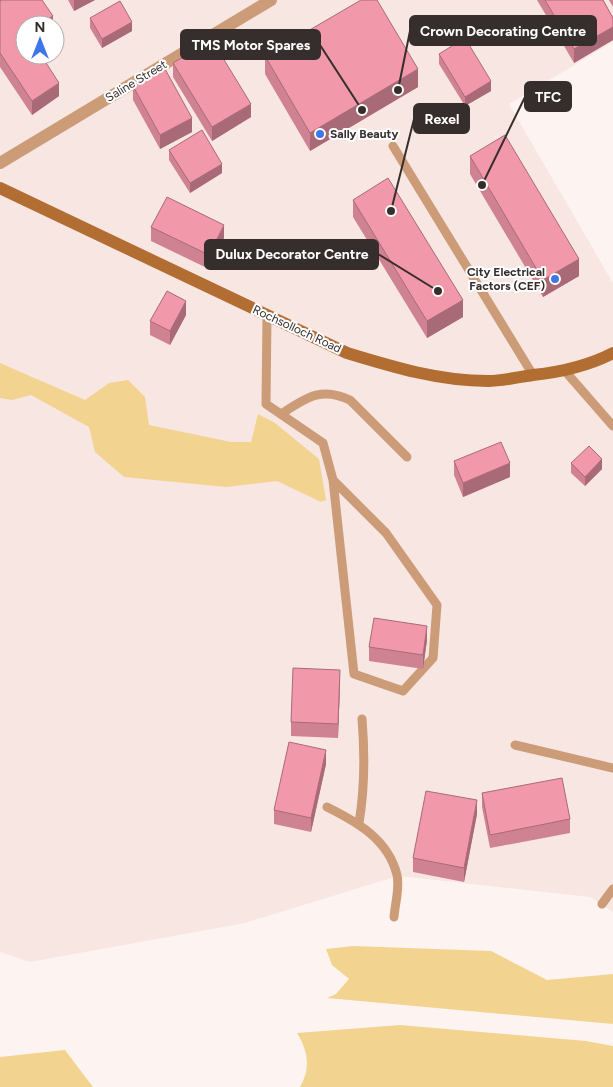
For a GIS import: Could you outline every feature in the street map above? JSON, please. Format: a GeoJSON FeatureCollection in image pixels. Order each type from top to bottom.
{"type":"FeatureCollection","features":[{"type":"Feature","properties":{"kind":"street","name":"Saline Street"},"geometry":{"type":"LineString","coordinates":[[0,163],[271,0]]}},
{"type":"Feature","properties":{"kind":"street","name":"Rochsolloch Road"},"geometry":{"type":"LineString","coordinates":[[0,188],[347,353],[400,369],[454,380],[490,381],[565,371],[595,362],[613,353]]}},
{"type":"Feature","properties":{"kind":"lane"},"geometry":{"type":"LineString","coordinates":[[393,146],[533,375]]}},
{"type":"Feature","properties":{"kind":"lane"},"geometry":{"type":"LineString","coordinates":[[267,315],[266,404],[323,443],[333,480],[354,674],[403,691],[433,658],[437,606],[386,533],[333,480]]}},
{"type":"Feature","properties":{"kind":"lane"},"geometry":{"type":"LineString","coordinates":[[565,371],[613,426]]}},
{"type":"Feature","properties":{"kind":"lane"},"geometry":{"type":"LineString","coordinates":[[281,414],[314,395],[325,392],[338,394],[350,400],[407,457]]}},
{"type":"Feature","properties":{"kind":"lane"},"geometry":{"type":"LineString","coordinates":[[359,823],[366,762],[362,719]]}},
{"type":"Feature","properties":{"kind":"lane"},"geometry":{"type":"LineString","coordinates":[[515,744],[613,768]]}},
{"type":"Feature","properties":{"kind":"lane"},"geometry":{"type":"LineString","coordinates":[[327,807],[359,823],[372,834],[391,860],[398,876],[394,917]]}},
{"type":"Feature","properties":{"kind":"lane"},"geometry":{"type":"LineString","coordinates":[[602,904],[613,889]]}},
{"type":"Feature","properties":{"kind":"shaded area"},"geometry":{"type":"Polygon","coordinates":[[[12,0],[613,0],[613,42],[509,104],[613,283],[613,912],[590,897],[398,876],[245,923],[30,962],[0,952],[0,8],[12,0]]]}},
{"type":"Feature","properties":{"kind":"shaded area"},"geometry":{"type":"Polygon","coordinates":[[[0,363],[85,400],[109,383],[128,380],[145,397],[149,425],[231,442],[251,442],[258,414],[275,423],[319,459],[326,500],[321,502],[277,481],[226,487],[124,477],[95,452],[89,427],[31,395],[12,400],[0,398],[0,363]]]}},
{"type":"Feature","properties":{"kind":"shaded area"},"geometry":{"type":"Polygon","coordinates":[[[353,946],[491,951],[547,980],[613,974],[613,1024],[327,998],[336,994],[349,979],[332,965],[326,949],[353,946]]]}},
{"type":"Feature","properties":{"kind":"shaded area"},"geometry":{"type":"Polygon","coordinates":[[[400,1025],[586,1041],[613,1046],[613,1087],[300,1087],[306,1073],[307,1060],[304,1046],[297,1033],[400,1025]]]}},
{"type":"Feature","properties":{"kind":"shaded area"},"geometry":{"type":"Polygon","coordinates":[[[65,1050],[93,1087],[0,1087],[0,1057],[65,1050]]]}},
{"type":"Feature","properties":{"kind":"building"},"geometry":{"type":"Polygon","coordinates":[[[42,0],[52,15],[15,15],[15,65],[47,65],[59,83],[32,101],[0,53],[0,1],[42,0]]]}},
{"type":"Feature","properties":{"kind":"building"},"geometry":{"type":"Polygon","coordinates":[[[361,0],[377,0],[418,69],[310,133],[265,56],[361,0]]]}},
{"type":"Feature","properties":{"kind":"building"},"geometry":{"type":"Polygon","coordinates":[[[545,0],[603,0],[613,18],[613,27],[574,49],[545,0]]]}},
{"type":"Feature","properties":{"kind":"building"},"geometry":{"type":"Polygon","coordinates":[[[120,1],[132,22],[102,39],[90,18],[120,1]]]}},
{"type":"Feature","properties":{"kind":"building"},"geometry":{"type":"Polygon","coordinates":[[[465,38],[491,81],[465,97],[439,54],[465,38]]]}},
{"type":"Feature","properties":{"kind":"building"},"geometry":{"type":"Polygon","coordinates":[[[212,40],[251,104],[212,127],[173,63],[212,40]]]}},
{"type":"Feature","properties":{"kind":"building"},"geometry":{"type":"Polygon","coordinates":[[[165,69],[192,118],[160,135],[133,86],[165,69]]]}},
{"type":"Feature","properties":{"kind":"building"},"geometry":{"type":"Polygon","coordinates":[[[202,130],[222,164],[190,183],[169,150],[202,130]]]}},
{"type":"Feature","properties":{"kind":"building"},"geometry":{"type":"Polygon","coordinates":[[[505,135],[579,259],[543,280],[470,156],[505,135]]]}},
{"type":"Feature","properties":{"kind":"building"},"geometry":{"type":"Polygon","coordinates":[[[388,178],[463,300],[427,321],[353,200],[388,178]]]}},
{"type":"Feature","properties":{"kind":"building"},"geometry":{"type":"Polygon","coordinates":[[[167,197],[224,225],[209,255],[151,227],[167,197]]]}},
{"type":"Feature","properties":{"kind":"building"},"geometry":{"type":"Polygon","coordinates":[[[167,291],[186,301],[170,331],[150,321],[167,291]]]}},
{"type":"Feature","properties":{"kind":"building"},"geometry":{"type":"Polygon","coordinates":[[[501,442],[510,463],[463,483],[454,461],[501,442]]]}},
{"type":"Feature","properties":{"kind":"building"},"geometry":{"type":"Polygon","coordinates":[[[589,446],[602,459],[585,477],[571,463],[589,446]]]}},
{"type":"Feature","properties":{"kind":"building"},"geometry":{"type":"Polygon","coordinates":[[[374,618],[427,626],[423,655],[369,647],[374,618]]]}},
{"type":"Feature","properties":{"kind":"building"},"geometry":{"type":"Polygon","coordinates":[[[293,668],[340,670],[338,724],[291,722],[293,668]]]}},
{"type":"Feature","properties":{"kind":"building"},"geometry":{"type":"Polygon","coordinates":[[[289,742],[326,750],[311,818],[274,810],[289,742]]]}},
{"type":"Feature","properties":{"kind":"building"},"geometry":{"type":"Polygon","coordinates":[[[562,778],[570,819],[490,835],[482,793],[562,778]]]}},
{"type":"Feature","properties":{"kind":"building"},"geometry":{"type":"Polygon","coordinates":[[[426,791],[477,800],[464,868],[413,858],[426,791]]]}},
{"type":"Feature","properties":{"kind":"place","name":"Crown Decorating Centre"},"geometry":{"type":"Point","coordinates":[398,90]}},
{"type":"Feature","properties":{"kind":"place","name":"TMS Motor Spares"},"geometry":{"type":"Point","coordinates":[362,110]}},
{"type":"Feature","properties":{"kind":"place","name":"Sally Beauty"},"geometry":{"type":"Point","coordinates":[320,134]}},
{"type":"Feature","properties":{"kind":"place","name":"TFC"},"geometry":{"type":"Point","coordinates":[482,185]}},
{"type":"Feature","properties":{"kind":"place","name":"Rexel"},"geometry":{"type":"Point","coordinates":[391,211]}},
{"type":"Feature","properties":{"kind":"place","name":"City Electrical Factors (CEF)"},"geometry":{"type":"Point","coordinates":[555,279]}},
{"type":"Feature","properties":{"kind":"place","name":"Dulux Decorator Centre"},"geometry":{"type":"Point","coordinates":[438,291]}}]}
